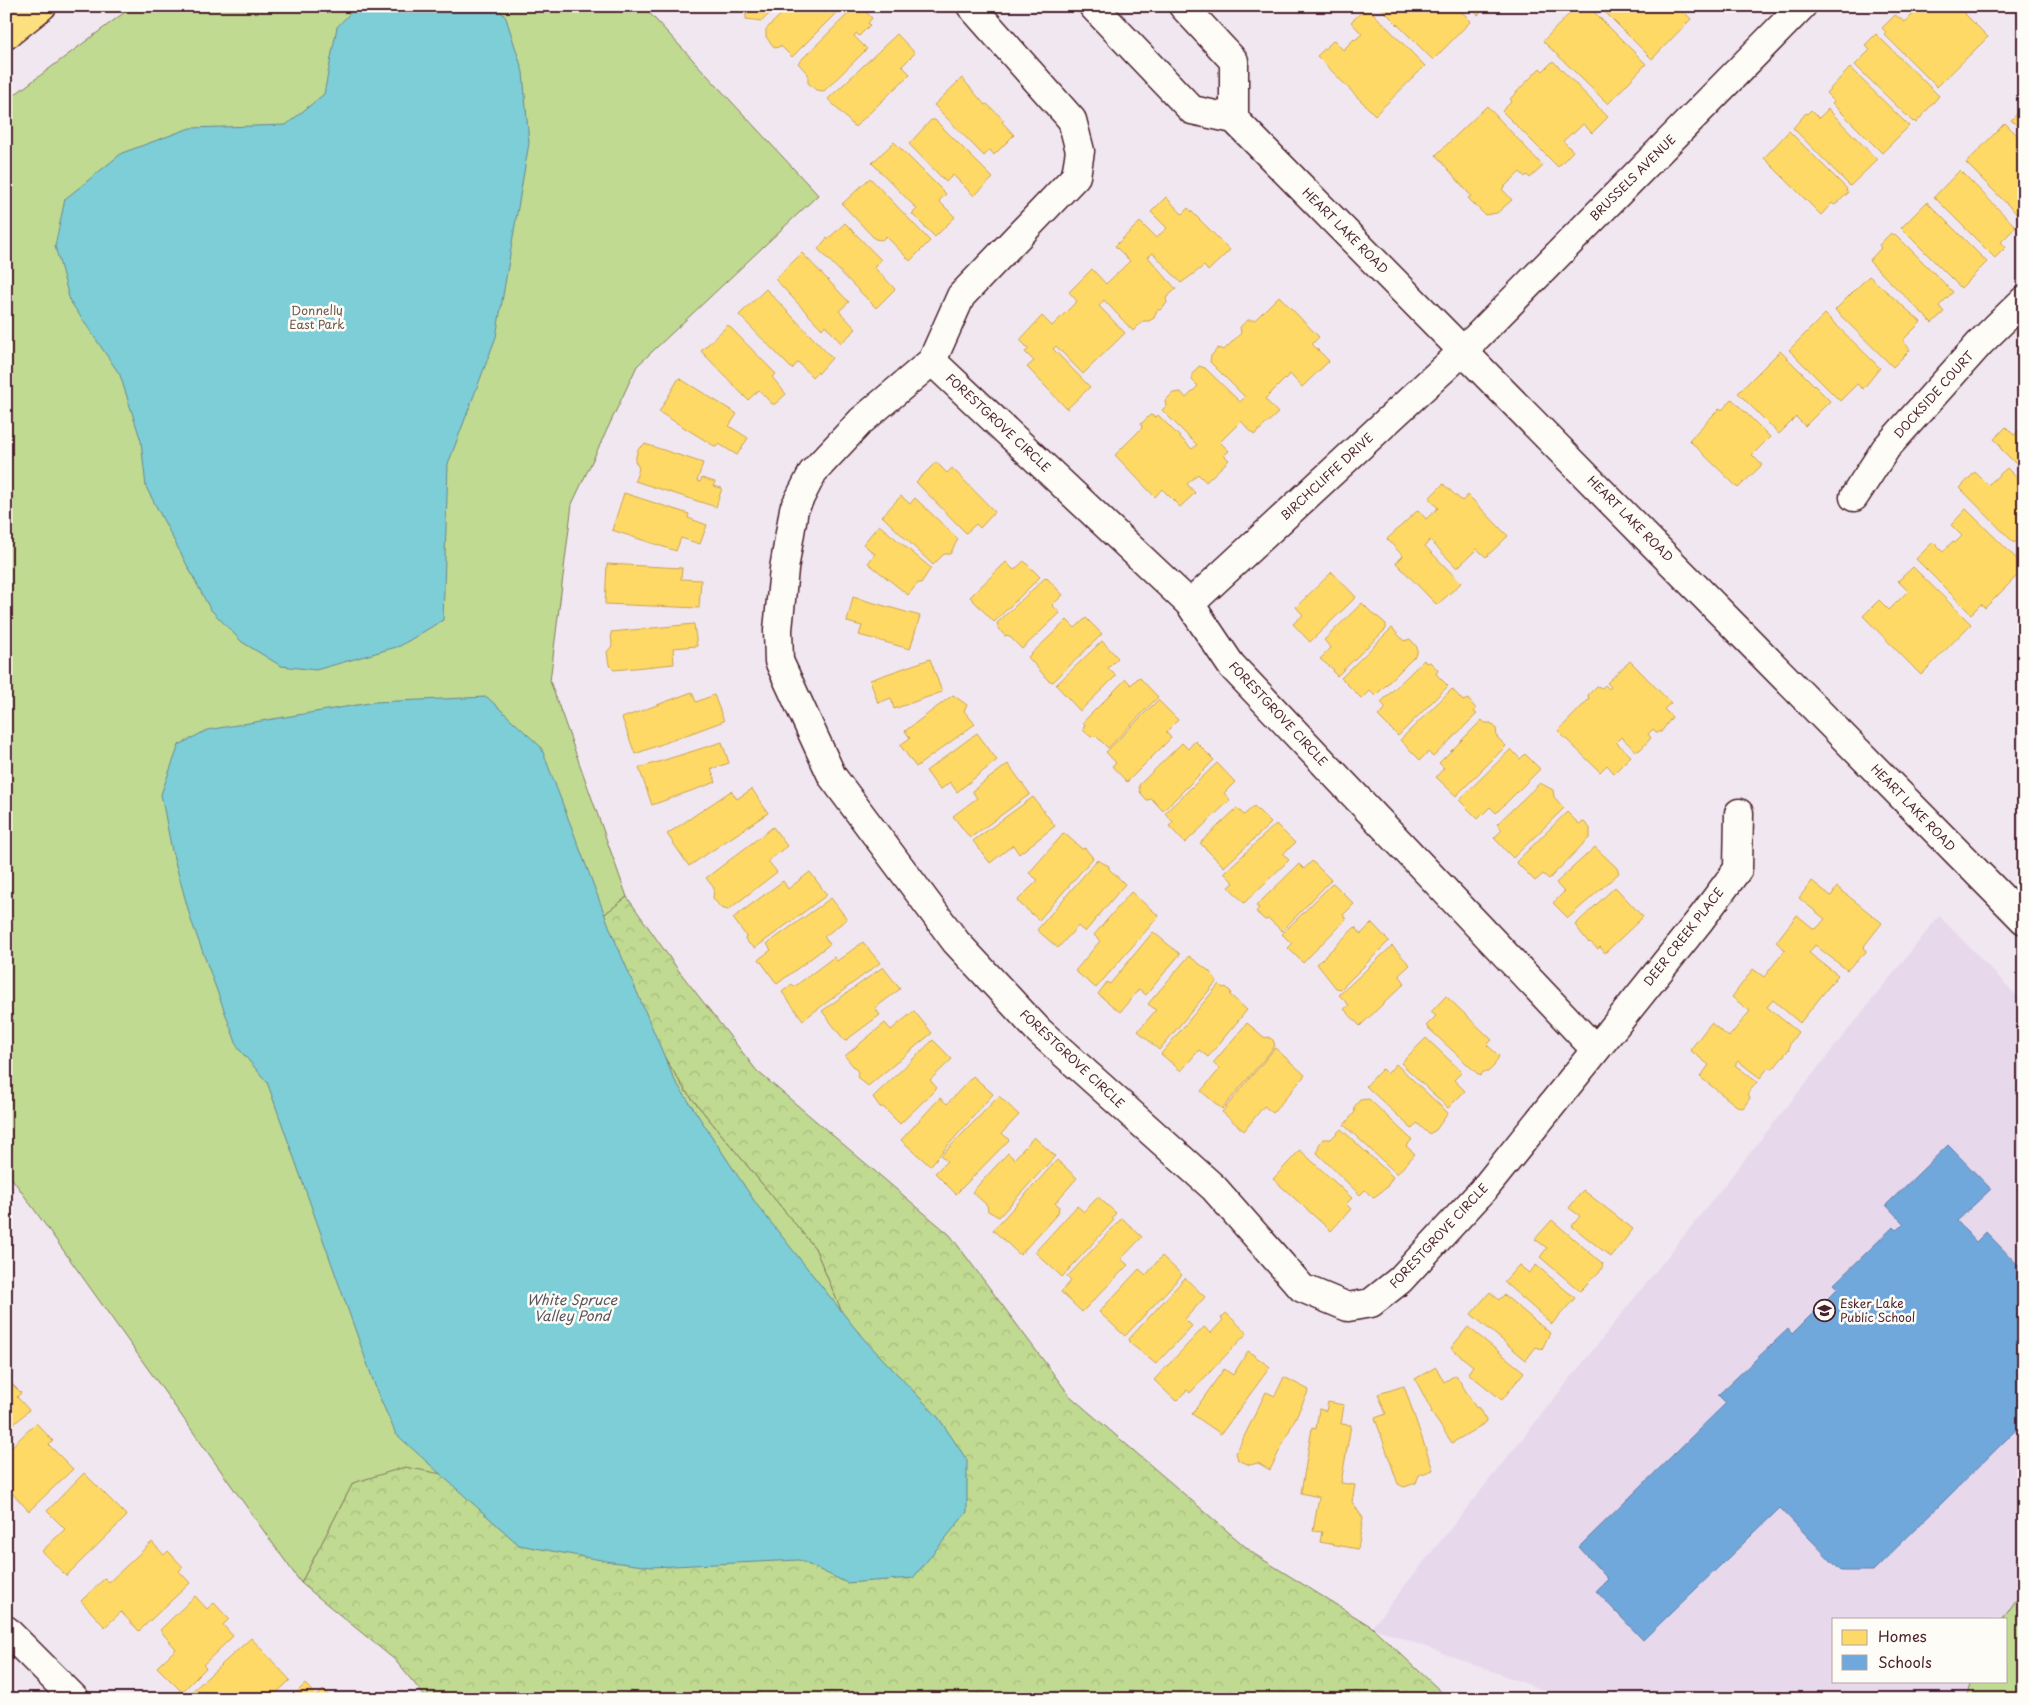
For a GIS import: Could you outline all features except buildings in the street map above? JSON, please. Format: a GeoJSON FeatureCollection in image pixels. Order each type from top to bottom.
{"type":"FeatureCollection","features":[{"type":"Feature","properties":{"kind":"main road"},"geometry":{"type":"LineString","coordinates":[[6,35],[42,6]]}},
{"type":"Feature","properties":{"kind":"street","name":"FORESTGROVE CIRCLE"},"geometry":{"type":"LineString","coordinates":[[932,361],[1190,604],[1231,665],[1595,1049],[1485,1188],[1400,1280],[1371,1303],[1348,1307],[1302,1288],[1214,1188],[1039,1032],[956,942],[832,776],[779,661],[778,630],[784,569],[794,509],[813,472],[854,429],[932,361],[961,296],[1076,176],[1080,152],[1072,120],[971,6]]}},
{"type":"Feature","properties":{"kind":"street"},"geometry":{"type":"LineString","coordinates":[[1093,6],[1192,110],[1234,119],[1234,61],[1183,6]]}},
{"type":"Feature","properties":{"kind":"street","name":"BRUSSELS AVENUE"},"geometry":{"type":"LineString","coordinates":[[1464,350],[1802,6]]}},
{"type":"Feature","properties":{"kind":"street","name":"HEART LAKE ROAD"},"geometry":{"type":"LineString","coordinates":[[1234,119],[1464,350],[2024,920]]}},
{"type":"Feature","properties":{"kind":"street","name":"DOCKSIDE COURT"},"geometry":{"type":"LineString","coordinates":[[1854,497],[1898,434],[1982,342],[2024,300]]}},
{"type":"Feature","properties":{"kind":"street","name":"BIRCHCLIFFE DRIVE"},"geometry":{"type":"LineString","coordinates":[[1190,604],[1464,350]]}},
{"type":"Feature","properties":{"kind":"street","name":"DEER CREEK PLACE"},"geometry":{"type":"LineString","coordinates":[[1595,1049],[1700,920],[1738,869],[1739,813]]}},
{"type":"Feature","properties":{"kind":"street"},"geometry":{"type":"LineString","coordinates":[[6,1630],[74,1699]]}},
{"type":"Feature","properties":{"kind":"shaded area","name":"Esker Lake Public School"},"geometry":{"type":"Polygon","coordinates":[[[1939,916],[2024,1003],[2024,1699],[1568,1699],[1372,1627],[1939,916]]]}},
{"type":"Feature","properties":{"kind":"green space","name":"Donnelly East Park"},"geometry":{"type":"Polygon","coordinates":[[[133,6],[643,6],[818,195],[637,366],[572,504],[550,681],[627,897],[585,929],[685,1090],[815,1248],[918,1489],[353,1483],[301,1583],[6,1170],[6,101],[133,6]]]}},
{"type":"Feature","properties":{"kind":"green space"},"geometry":{"type":"Polygon","coordinates":[[[627,897],[679,971],[757,1071],[950,1235],[1070,1396],[1254,1554],[1372,1627],[1449,1699],[427,1699],[395,1660],[301,1583],[353,1483],[405,1467],[640,1512],[857,1348],[815,1248],[685,1090],[585,929],[627,897]]]}},
{"type":"Feature","properties":{"kind":"green space"},"geometry":{"type":"Polygon","coordinates":[[[2024,1594],[2024,1699],[1966,1699],[1971,1682],[2008,1682],[2008,1618],[2004,1618],[2016,1600],[2024,1594]]]}},
{"type":"Feature","properties":{"kind":"water"},"geometry":{"type":"Polygon","coordinates":[[[357,6],[497,6],[506,18],[523,72],[529,143],[496,337],[448,464],[443,620],[400,646],[316,670],[281,666],[242,642],[210,609],[146,487],[141,441],[120,375],[70,301],[55,246],[65,199],[122,153],[190,128],[286,125],[324,94],[337,27],[357,6]]]}},
{"type":"Feature","properties":{"kind":"water","name":"White Spruce Valley Pond"},"geometry":{"type":"Polygon","coordinates":[[[487,697],[541,747],[611,931],[674,1079],[757,1205],[862,1337],[938,1417],[967,1460],[967,1512],[913,1578],[847,1583],[799,1560],[652,1567],[612,1562],[519,1545],[396,1434],[378,1394],[267,1082],[238,1048],[191,920],[172,851],[161,794],[179,745],[207,730],[375,702],[487,697]]]}},
{"type":"Feature","properties":{"kind":"place","name":"Esker Lake Public School"},"geometry":{"type":"Point","coordinates":[1824,1311]}}]}
